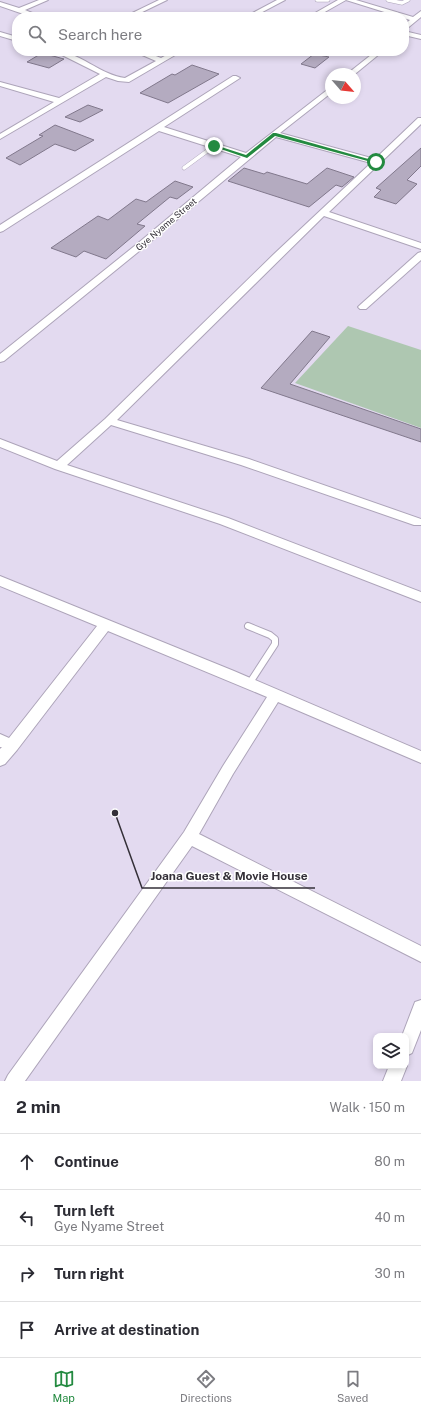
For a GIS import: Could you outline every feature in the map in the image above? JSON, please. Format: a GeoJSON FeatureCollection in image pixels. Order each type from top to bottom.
{"type":"FeatureCollection","features":[{"type":"Feature","properties":{"kind":"street"},"geometry":{"type":"LineString","coordinates":[[20,10],[45,0]]}},
{"type":"Feature","properties":{"kind":"street"},"geometry":{"type":"LineString","coordinates":[[138,12],[164,0]]}},
{"type":"Feature","properties":{"kind":"street"},"geometry":{"type":"LineString","coordinates":[[258,12],[282,0]]}},
{"type":"Feature","properties":{"kind":"street"},"geometry":{"type":"LineString","coordinates":[[320,12],[343,0]]}},
{"type":"Feature","properties":{"kind":"street"},"geometry":{"type":"LineString","coordinates":[[349,0],[390,12]]}},
{"type":"Feature","properties":{"kind":"street"},"geometry":{"type":"LineString","coordinates":[[0,4],[25,12]]}},
{"type":"Feature","properties":{"kind":"street"},"geometry":{"type":"LineString","coordinates":[[409,24],[421,13]]}},
{"type":"Feature","properties":{"kind":"street"},"geometry":{"type":"LineString","coordinates":[[409,18],[414,19]]}},
{"type":"Feature","properties":{"kind":"street"},"geometry":{"type":"LineString","coordinates":[[0,34],[12,38]]}},
{"type":"Feature","properties":{"kind":"street"},"geometry":{"type":"LineString","coordinates":[[409,34],[421,37]]}},
{"type":"Feature","properties":{"kind":"street"},"geometry":{"type":"LineString","coordinates":[[67,56],[118,80],[126,80],[169,56]]}},
{"type":"Feature","properties":{"kind":"street"},"geometry":{"type":"LineString","coordinates":[[150,56],[161,60]]}},
{"type":"Feature","properties":{"kind":"street"},"geometry":{"type":"LineString","coordinates":[[359,68],[374,56]]}},
{"type":"Feature","properties":{"kind":"street"},"geometry":{"type":"LineString","coordinates":[[0,137],[105,74]]}},
{"type":"Feature","properties":{"kind":"street"},"geometry":{"type":"LineString","coordinates":[[0,229],[236,78]]}},
{"type":"Feature","properties":{"kind":"street"},"geometry":{"type":"LineString","coordinates":[[0,84],[60,101]]}},
{"type":"Feature","properties":{"kind":"street","name":"Gye Nyame Street"},"geometry":{"type":"LineString","coordinates":[[0,359],[325,94]]}},
{"type":"Feature","properties":{"kind":"street"},"geometry":{"type":"LineString","coordinates":[[59,466],[109,421],[277,256],[421,120]]}},
{"type":"Feature","properties":{"kind":"street"},"geometry":{"type":"LineString","coordinates":[[158,128],[247,156]]}},
{"type":"Feature","properties":{"kind":"street"},"geometry":{"type":"LineString","coordinates":[[274,134],[376,162]]}},
{"type":"Feature","properties":{"kind":"street"},"geometry":{"type":"LineString","coordinates":[[323,213],[421,246]]}},
{"type":"Feature","properties":{"kind":"street"},"geometry":{"type":"LineString","coordinates":[[363,307],[421,254]]}},
{"type":"Feature","properties":{"kind":"street"},"geometry":{"type":"LineString","coordinates":[[109,421],[245,462],[418,522]]}},
{"type":"Feature","properties":{"kind":"street"},"geometry":{"type":"LineString","coordinates":[[0,443],[59,466],[224,521],[421,597]]}},
{"type":"Feature","properties":{"kind":"street"},"geometry":{"type":"LineString","coordinates":[[0,581],[249,684],[421,758]]}},
{"type":"Feature","properties":{"kind":"street"},"geometry":{"type":"LineString","coordinates":[[0,760],[6,743],[106,624]]}},
{"type":"Feature","properties":{"kind":"street"},"geometry":{"type":"LineString","coordinates":[[14,1081],[189,837],[275,695]]}},
{"type":"Feature","properties":{"kind":"street"},"geometry":{"type":"LineString","coordinates":[[189,837],[421,954]]}},
{"type":"Feature","properties":{"kind":"street"},"geometry":{"type":"LineString","coordinates":[[409,1040],[421,1008]]}},
{"type":"Feature","properties":{"kind":"street"},"geometry":{"type":"LineString","coordinates":[[392,1081],[397,1069]]}},
{"type":"Feature","properties":{"kind":"lane"},"geometry":{"type":"LineString","coordinates":[[317,0],[328,0]]}},
{"type":"Feature","properties":{"kind":"lane"},"geometry":{"type":"LineString","coordinates":[[388,0],[402,4],[408,0]]}},
{"type":"Feature","properties":{"kind":"lane"},"geometry":{"type":"LineString","coordinates":[[184,168],[214,146]]}},
{"type":"Feature","properties":{"kind":"lane"},"geometry":{"type":"LineString","coordinates":[[248,626],[270,635],[275,639],[275,644],[249,684]]}},
{"type":"Feature","properties":{"kind":"green space"},"geometry":{"type":"Polygon","coordinates":[[[348,326],[421,350],[421,428],[295,383],[348,326]]]}},
{"type":"Feature","properties":{"kind":"building"},"geometry":{"type":"Polygon","coordinates":[[[37,56],[53,56],[64,59],[49,68],[27,62],[37,56]]]}},
{"type":"Feature","properties":{"kind":"building"},"geometry":{"type":"Polygon","coordinates":[[[311,56],[329,57],[315,68],[301,64],[311,56]]]}},
{"type":"Feature","properties":{"kind":"building"},"geometry":{"type":"Polygon","coordinates":[[[192,65],[219,74],[168,103],[140,93],[172,74],[175,75],[192,65]]]}},
{"type":"Feature","properties":{"kind":"building"},"geometry":{"type":"Polygon","coordinates":[[[88,105],[103,110],[80,122],[65,117],[88,105]]]}},
{"type":"Feature","properties":{"kind":"building"},"geometry":{"type":"Polygon","coordinates":[[[55,125],[94,140],[75,151],[55,144],[20,165],[6,158],[43,136],[39,135],[55,125]]]}},
{"type":"Feature","properties":{"kind":"building"},"geometry":{"type":"Polygon","coordinates":[[[421,148],[421,166],[407,180],[417,184],[396,204],[374,197],[381,190],[376,188],[421,148]]]}},
{"type":"Feature","properties":{"kind":"building"},"geometry":{"type":"Polygon","coordinates":[[[244,168],[264,174],[267,172],[307,184],[327,168],[354,177],[342,187],[336,185],[309,207],[228,181],[244,168]]]}},
{"type":"Feature","properties":{"kind":"building"},"geometry":{"type":"Polygon","coordinates":[[[175,181],[193,187],[177,199],[170,197],[137,224],[145,226],[106,259],[84,251],[76,257],[51,248],[98,216],[108,220],[136,199],[146,202],[175,181]]]}},
{"type":"Feature","properties":{"kind":"building"},"geometry":{"type":"Polygon","coordinates":[[[312,331],[330,337],[290,384],[421,429],[421,442],[261,388],[312,331]]]}},
{"type":"Feature","properties":{"kind":"place","name":"Joana Guest & Movie House"},"geometry":{"type":"Point","coordinates":[115,813]}},
{"type":"Feature","properties":{"kind":"route"},"geometry":{"type":"LineString","coordinates":[[214,146],[247,156],[274,134],[376,162]]}}]}
